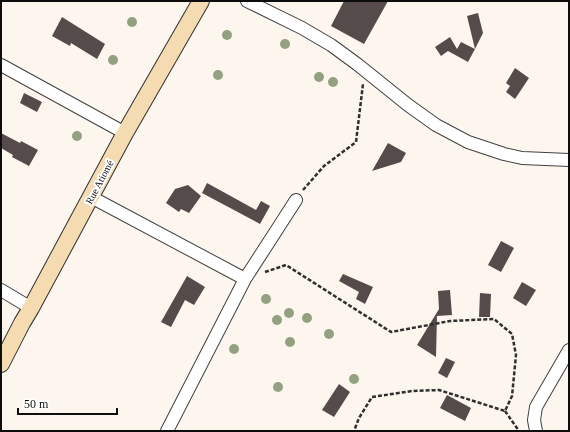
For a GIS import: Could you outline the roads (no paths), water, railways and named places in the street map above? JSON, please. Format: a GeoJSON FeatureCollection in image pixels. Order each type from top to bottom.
{"type":"FeatureCollection","features":[{"type":"Feature","properties":{"kind":"street","name":"Rue Atiomé"},"geometry":{"type":"LineString","coordinates":[[1,364],[125,133],[201,1]]}},
{"type":"Feature","properties":{"kind":"street"},"geometry":{"type":"LineString","coordinates":[[247,1],[302,28],[331,45],[436,125],[468,142],[504,154],[522,158],[569,160]]}},
{"type":"Feature","properties":{"kind":"street"},"geometry":{"type":"LineString","coordinates":[[1,65],[125,133]]}},
{"type":"Feature","properties":{"kind":"street"},"geometry":{"type":"LineString","coordinates":[[92,197],[245,279]]}},
{"type":"Feature","properties":{"kind":"street"},"geometry":{"type":"LineString","coordinates":[[166,431],[245,279],[296,200]]}},
{"type":"Feature","properties":{"kind":"street"},"geometry":{"type":"LineString","coordinates":[[1,290],[31,308]]}},
{"type":"Feature","properties":{"kind":"street"},"geometry":{"type":"LineString","coordinates":[[536,431],[534,420],[536,407],[569,350]]}}]}
